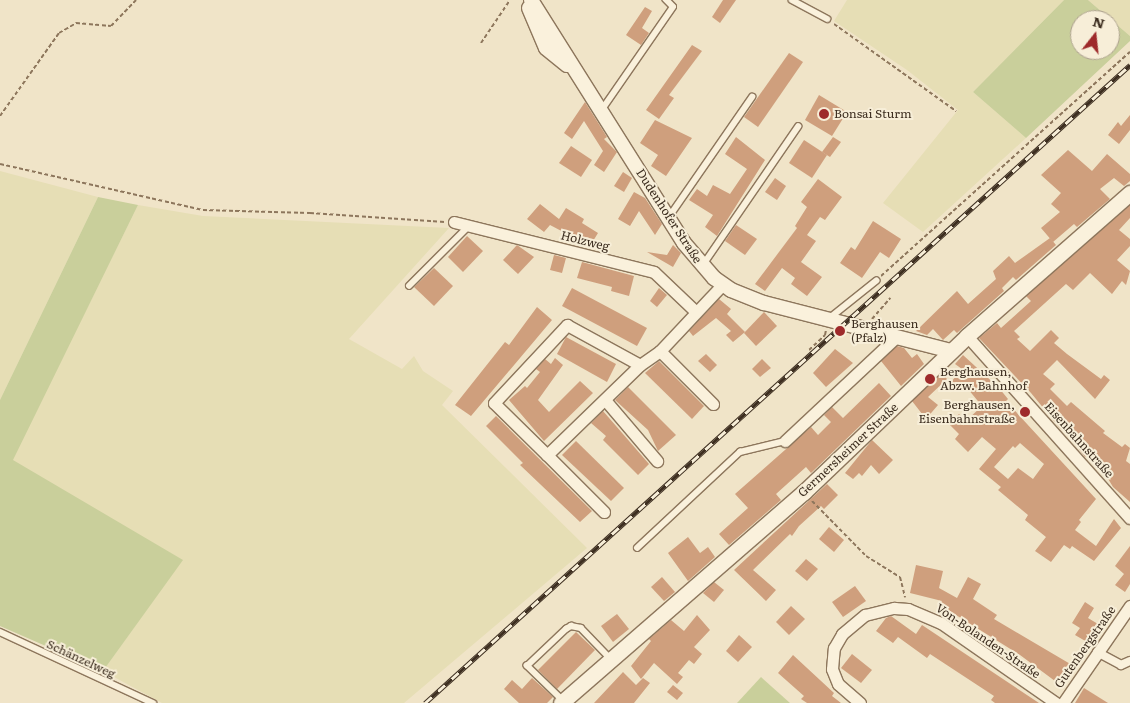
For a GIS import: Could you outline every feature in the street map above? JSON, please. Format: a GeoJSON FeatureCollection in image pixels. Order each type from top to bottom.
{"type":"FeatureCollection","features":[{"type":"Feature","properties":{"kind":"main road","name":"Germersheimer Straße"},"geometry":{"type":"LineString","coordinates":[[562,702],[610,658],[804,492],[967,336],[1130,193]]}},
{"type":"Feature","properties":{"kind":"street","name":"Dudenhofer Straße"},"geometry":{"type":"LineString","coordinates":[[526,0],[546,48],[572,68]]}},
{"type":"Feature","properties":{"kind":"street","name":"Dudenhofer Straße"},"geometry":{"type":"LineString","coordinates":[[531,0],[668,219],[702,266],[722,285],[764,303],[829,318],[951,351]]}},
{"type":"Feature","properties":{"kind":"street","name":"Holzweg"},"geometry":{"type":"LineString","coordinates":[[454,222],[654,272],[695,311]]}},
{"type":"Feature","properties":{"kind":"street"},"geometry":{"type":"LineString","coordinates":[[547,455],[606,401],[640,365],[660,351],[695,311],[722,285]]}},
{"type":"Feature","properties":{"kind":"street"},"geometry":{"type":"LineString","coordinates":[[604,512],[494,403],[567,325],[640,365]]}},
{"type":"Feature","properties":{"kind":"street","name":"Eisenbahnstraße"},"geometry":{"type":"LineString","coordinates":[[967,336],[1130,518]]}},
{"type":"Feature","properties":{"kind":"street"},"geometry":{"type":"LineString","coordinates":[[785,441],[896,337]]}},
{"type":"Feature","properties":{"kind":"street"},"geometry":{"type":"LineString","coordinates":[[660,351],[713,404]]}},
{"type":"Feature","properties":{"kind":"street"},"geometry":{"type":"LineString","coordinates":[[606,401],[658,461]]}},
{"type":"Feature","properties":{"kind":"street","name":"Gutenbergstraße"},"geometry":{"type":"LineString","coordinates":[[1063,703],[1130,606]]}},
{"type":"Feature","properties":{"kind":"street","name":"Von-Bolanden-Straße"},"geometry":{"type":"LineString","coordinates":[[860,703],[838,684],[832,669],[834,648],[842,634],[864,615],[878,610],[908,609],[941,623],[1056,703]]}},
{"type":"Feature","properties":{"kind":"street"},"geometry":{"type":"LineString","coordinates":[[1097,652],[1121,665],[1130,661]]}},
{"type":"Feature","properties":{"kind":"lane"},"geometry":{"type":"LineString","coordinates":[[601,111],[673,7],[666,0]]}},
{"type":"Feature","properties":{"kind":"lane"},"geometry":{"type":"LineString","coordinates":[[792,0],[827,19]]}},
{"type":"Feature","properties":{"kind":"lane"},"geometry":{"type":"LineString","coordinates":[[668,219],[752,97]]}},
{"type":"Feature","properties":{"kind":"lane"},"geometry":{"type":"LineString","coordinates":[[702,266],[798,128]]}},
{"type":"Feature","properties":{"kind":"lane"},"geometry":{"type":"LineString","coordinates":[[410,286],[469,226]]}},
{"type":"Feature","properties":{"kind":"lane"},"geometry":{"type":"LineString","coordinates":[[829,318],[876,281]]}},
{"type":"Feature","properties":{"kind":"lane"},"geometry":{"type":"LineString","coordinates":[[638,548],[740,452],[785,441]]}},
{"type":"Feature","properties":{"kind":"lane"},"geometry":{"type":"LineString","coordinates":[[562,702],[527,666],[560,635],[571,626],[578,626],[610,658]]}},
{"type":"Feature","properties":{"kind":"lane","name":"Schänzelweg"},"geometry":{"type":"LineString","coordinates":[[0,632],[153,703]]}},
{"type":"Feature","properties":{"kind":"path"},"geometry":{"type":"LineString","coordinates":[[0,116],[59,34],[76,23],[111,26],[136,0]]}},
{"type":"Feature","properties":{"kind":"path"},"geometry":{"type":"LineString","coordinates":[[481,43],[510,0]]}},
{"type":"Feature","properties":{"kind":"path"},"geometry":{"type":"LineString","coordinates":[[827,19],[956,111]]}},
{"type":"Feature","properties":{"kind":"path"},"geometry":{"type":"LineString","coordinates":[[876,281],[1130,52]]}},
{"type":"Feature","properties":{"kind":"path"},"geometry":{"type":"LineString","coordinates":[[0,164],[203,210],[310,212],[454,222]]}},
{"type":"Feature","properties":{"kind":"path"},"geometry":{"type":"LineString","coordinates":[[868,329],[873,315],[890,298]]}},
{"type":"Feature","properties":{"kind":"path"},"geometry":{"type":"LineString","coordinates":[[809,350],[825,335],[829,318]]}},
{"type":"Feature","properties":{"kind":"path"},"geometry":{"type":"LineString","coordinates":[[804,492],[866,556],[900,576],[908,609]]}},
{"type":"Feature","properties":{"kind":"shaded area"},"geometry":{"type":"Polygon","coordinates":[[[847,0],[1064,0],[973,92],[1026,138],[923,232],[883,203],[958,110],[907,70],[834,21],[847,0]]]}},
{"type":"Feature","properties":{"kind":"shaded area"},"geometry":{"type":"Polygon","coordinates":[[[1088,0],[1130,0],[1130,36],[1120,27],[1120,10],[1100,10],[1088,0]]]}},
{"type":"Feature","properties":{"kind":"shaded area"},"geometry":{"type":"Polygon","coordinates":[[[0,171],[98,197],[0,400],[0,171]]]}},
{"type":"Feature","properties":{"kind":"shaded area"},"geometry":{"type":"Polygon","coordinates":[[[138,205],[203,216],[449,228],[349,339],[402,369],[414,356],[423,371],[453,391],[442,405],[587,548],[404,703],[162,703],[103,671],[182,560],[12,460],[138,205]]]}},
{"type":"Feature","properties":{"kind":"green space"},"geometry":{"type":"Polygon","coordinates":[[[1064,0],[1088,0],[1100,10],[1070,10],[1070,60],[1110,60],[1026,138],[973,92],[1064,0]]]}},
{"type":"Feature","properties":{"kind":"green space"},"geometry":{"type":"Polygon","coordinates":[[[1120,27],[1130,36],[1130,41],[1120,50],[1120,27]]]}},
{"type":"Feature","properties":{"kind":"green space"},"geometry":{"type":"Polygon","coordinates":[[[98,197],[138,205],[13,460],[183,560],[103,671],[0,626],[0,400],[98,197]]]}},
{"type":"Feature","properties":{"kind":"green space"},"geometry":{"type":"Polygon","coordinates":[[[761,677],[790,703],[737,703],[761,677]]]}},
{"type":"Feature","properties":{"kind":"building"},"geometry":{"type":"Polygon","coordinates":[[[723,0],[736,0],[720,23],[712,17],[723,0]]]}},
{"type":"Feature","properties":{"kind":"building"},"geometry":{"type":"Polygon","coordinates":[[[645,7],[652,11],[642,28],[649,33],[641,45],[626,35],[645,7]]]}},
{"type":"Feature","properties":{"kind":"building"},"geometry":{"type":"Polygon","coordinates":[[[692,45],[702,51],[669,95],[674,98],[659,119],[646,110],[692,45]]]}},
{"type":"Feature","properties":{"kind":"building"},"geometry":{"type":"Polygon","coordinates":[[[789,53],[803,62],[758,127],[744,117],[789,53]]]}},
{"type":"Feature","properties":{"kind":"building"},"geometry":{"type":"Polygon","coordinates":[[[819,95],[847,112],[832,136],[805,120],[819,95]]]}},
{"type":"Feature","properties":{"kind":"building"},"geometry":{"type":"Polygon","coordinates":[[[585,102],[607,137],[604,139],[617,152],[604,172],[594,165],[603,151],[584,121],[572,139],[564,133],[585,102]]]}},
{"type":"Feature","properties":{"kind":"building"},"geometry":{"type":"Polygon","coordinates":[[[1130,115],[1130,130],[1119,144],[1108,135],[1118,122],[1121,126],[1130,115]]]}},
{"type":"Feature","properties":{"kind":"building"},"geometry":{"type":"Polygon","coordinates":[[[655,120],[692,138],[666,176],[651,166],[658,155],[640,143],[655,120]]]}},
{"type":"Feature","properties":{"kind":"building"},"geometry":{"type":"Polygon","coordinates":[[[736,137],[765,160],[717,236],[705,227],[713,215],[689,200],[697,189],[707,196],[713,185],[730,194],[747,169],[725,154],[736,137]]]}},
{"type":"Feature","properties":{"kind":"building"},"geometry":{"type":"Polygon","coordinates":[[[833,137],[841,142],[830,157],[822,152],[833,137]]]}},
{"type":"Feature","properties":{"kind":"building"},"geometry":{"type":"Polygon","coordinates":[[[804,140],[827,155],[812,178],[789,163],[804,140]]]}},
{"type":"Feature","properties":{"kind":"building"},"geometry":{"type":"Polygon","coordinates":[[[571,146],[592,160],[581,177],[559,163],[571,146]]]}},
{"type":"Feature","properties":{"kind":"building"},"geometry":{"type":"Polygon","coordinates":[[[1068,150],[1092,171],[1107,154],[1130,174],[1130,181],[1124,186],[1114,178],[1100,189],[1110,199],[1077,227],[1074,224],[1053,242],[1041,228],[1060,212],[1051,204],[1061,193],[1041,175],[1068,150]]]}},
{"type":"Feature","properties":{"kind":"building"},"geometry":{"type":"Polygon","coordinates":[[[623,172],[632,178],[624,192],[614,186],[623,172]]]}},
{"type":"Feature","properties":{"kind":"building"},"geometry":{"type":"Polygon","coordinates":[[[775,178],[786,186],[777,200],[765,192],[775,178]]]}},
{"type":"Feature","properties":{"kind":"building"},"geometry":{"type":"Polygon","coordinates":[[[818,179],[842,197],[825,220],[820,217],[807,235],[816,241],[801,262],[822,277],[807,296],[791,284],[795,278],[782,268],[765,291],[755,284],[797,228],[795,226],[807,207],[801,202],[818,179]]]}},
{"type":"Feature","properties":{"kind":"building"},"geometry":{"type":"Polygon","coordinates":[[[634,192],[645,198],[662,224],[655,235],[639,211],[630,226],[618,219],[634,192]]]}},
{"type":"Feature","properties":{"kind":"building"},"geometry":{"type":"Polygon","coordinates":[[[540,204],[559,219],[566,208],[584,219],[582,223],[598,233],[590,246],[550,225],[544,232],[527,219],[540,204]]]}},
{"type":"Feature","properties":{"kind":"building"},"geometry":{"type":"Polygon","coordinates":[[[1130,205],[1130,218],[1119,230],[1130,239],[1130,246],[1117,260],[1130,271],[1126,285],[1122,281],[1112,294],[1090,273],[1073,290],[1066,284],[1014,331],[1020,337],[1017,339],[1030,351],[1051,330],[1059,338],[1054,343],[1101,379],[1104,375],[1110,380],[1095,399],[1057,360],[1043,374],[1055,384],[1050,389],[1067,406],[1071,402],[1105,431],[1103,433],[1122,447],[1125,444],[1130,448],[1126,461],[1130,464],[1130,502],[1113,487],[1104,472],[1107,468],[1088,453],[1085,457],[1079,449],[1081,446],[1059,427],[1031,393],[979,338],[997,323],[1001,328],[1031,301],[1026,296],[1130,205]]]}},
{"type":"Feature","properties":{"kind":"building"},"geometry":{"type":"Polygon","coordinates":[[[873,221],[901,239],[889,258],[880,252],[862,278],[840,263],[851,247],[855,250],[873,221]]]}},
{"type":"Feature","properties":{"kind":"building"},"geometry":{"type":"Polygon","coordinates":[[[736,225],[757,239],[745,255],[725,241],[736,225]]]}},
{"type":"Feature","properties":{"kind":"building"},"geometry":{"type":"Polygon","coordinates":[[[467,236],[483,251],[463,272],[448,257],[467,236]]]}},
{"type":"Feature","properties":{"kind":"building"},"geometry":{"type":"Polygon","coordinates":[[[1050,238],[1056,245],[1016,280],[1013,277],[1002,288],[1004,291],[957,333],[954,330],[943,340],[933,329],[927,335],[916,331],[957,291],[968,304],[996,279],[993,271],[1009,256],[1015,263],[1050,238]]]}},
{"type":"Feature","properties":{"kind":"building"},"geometry":{"type":"Polygon","coordinates":[[[517,245],[534,257],[518,274],[503,260],[517,245]]]}},
{"type":"Feature","properties":{"kind":"building"},"geometry":{"type":"Polygon","coordinates":[[[673,245],[681,253],[673,267],[647,252],[667,255],[673,245]]]}},
{"type":"Feature","properties":{"kind":"building"},"geometry":{"type":"Polygon","coordinates":[[[554,255],[566,258],[562,273],[550,270],[554,255]]]}},
{"type":"Feature","properties":{"kind":"building"},"geometry":{"type":"Polygon","coordinates":[[[582,262],[634,276],[629,296],[611,291],[612,287],[577,278],[582,262]]]}},
{"type":"Feature","properties":{"kind":"building"},"geometry":{"type":"Polygon","coordinates":[[[434,268],[453,286],[434,306],[414,287],[434,268]]]}},
{"type":"Feature","properties":{"kind":"building"},"geometry":{"type":"Polygon","coordinates":[[[572,288],[647,328],[637,346],[562,306],[572,288]]]}},
{"type":"Feature","properties":{"kind":"building"},"geometry":{"type":"Polygon","coordinates":[[[659,288],[667,295],[657,307],[650,301],[659,288]]]}},
{"type":"Feature","properties":{"kind":"building"},"geometry":{"type":"Polygon","coordinates":[[[719,299],[731,309],[727,314],[745,332],[733,342],[726,335],[731,331],[716,318],[693,336],[689,331],[719,299]]]}},
{"type":"Feature","properties":{"kind":"building"},"geometry":{"type":"Polygon","coordinates":[[[537,307],[552,320],[471,416],[455,405],[505,342],[509,345],[537,307]]]}},
{"type":"Feature","properties":{"kind":"building"},"geometry":{"type":"Polygon","coordinates":[[[764,312],[777,326],[756,346],[744,333],[764,312]]]}},
{"type":"Feature","properties":{"kind":"building"},"geometry":{"type":"Polygon","coordinates":[[[566,337],[616,364],[607,382],[557,354],[566,337]]]}},
{"type":"Feature","properties":{"kind":"building"},"geometry":{"type":"Polygon","coordinates":[[[897,346],[904,348],[912,358],[917,354],[924,364],[901,386],[881,361],[897,346]]]}},
{"type":"Feature","properties":{"kind":"building"},"geometry":{"type":"Polygon","coordinates":[[[835,349],[853,363],[826,387],[813,373],[835,349]]]}},
{"type":"Feature","properties":{"kind":"building"},"geometry":{"type":"Polygon","coordinates":[[[706,354],[717,365],[710,372],[698,361],[706,354]]]}},
{"type":"Feature","properties":{"kind":"building"},"geometry":{"type":"Polygon","coordinates":[[[963,355],[999,388],[1008,399],[1006,401],[1096,499],[1079,520],[1081,522],[1075,530],[1096,546],[1114,519],[1121,528],[1094,561],[1072,546],[1070,549],[1064,545],[1051,562],[1035,551],[1046,537],[1025,520],[1028,515],[998,490],[1001,487],[979,469],[996,449],[982,437],[968,452],[955,439],[959,434],[949,424],[959,414],[966,421],[982,406],[963,383],[959,388],[951,382],[962,369],[955,364],[963,355]],[[1020,443],[1015,448],[1013,446],[994,467],[1008,479],[1018,468],[1033,479],[1044,464],[1020,443]]]}},
{"type":"Feature","properties":{"kind":"building"},"geometry":{"type":"Polygon","coordinates":[[[555,358],[563,365],[538,400],[549,412],[580,381],[593,393],[544,441],[509,400],[525,386],[527,388],[540,372],[536,369],[545,359],[551,364],[555,358]]]}},
{"type":"Feature","properties":{"kind":"building"},"geometry":{"type":"Polygon","coordinates":[[[762,359],[771,368],[760,377],[752,369],[762,359]]]}},
{"type":"Feature","properties":{"kind":"building"},"geometry":{"type":"Polygon","coordinates":[[[659,361],[704,406],[692,419],[645,373],[659,361]]]}},
{"type":"Feature","properties":{"kind":"building"},"geometry":{"type":"Polygon","coordinates":[[[942,373],[947,379],[928,397],[938,405],[926,419],[912,401],[942,373]]]}},
{"type":"Feature","properties":{"kind":"building"},"geometry":{"type":"Polygon","coordinates":[[[879,383],[891,396],[811,473],[806,467],[776,494],[781,500],[729,545],[719,534],[748,508],[735,494],[811,427],[818,435],[831,422],[824,415],[832,407],[843,418],[879,383]]]}},
{"type":"Feature","properties":{"kind":"building"},"geometry":{"type":"Polygon","coordinates":[[[628,387],[676,435],[658,451],[648,430],[615,400],[628,387]]]}},
{"type":"Feature","properties":{"kind":"building"},"geometry":{"type":"Polygon","coordinates":[[[603,411],[649,464],[638,475],[603,440],[606,436],[591,423],[603,411]]]}},
{"type":"Feature","properties":{"kind":"building"},"geometry":{"type":"Polygon","coordinates":[[[496,416],[592,511],[580,522],[520,465],[523,463],[486,426],[496,416]]]}},
{"type":"Feature","properties":{"kind":"building"},"geometry":{"type":"Polygon","coordinates":[[[872,440],[893,460],[879,474],[871,465],[862,476],[859,473],[853,479],[845,473],[872,440]]]}},
{"type":"Feature","properties":{"kind":"building"},"geometry":{"type":"Polygon","coordinates":[[[576,441],[624,488],[611,501],[562,455],[576,441]]]}},
{"type":"Feature","properties":{"kind":"building"},"geometry":{"type":"Polygon","coordinates":[[[827,484],[838,495],[824,509],[821,506],[799,526],[792,536],[790,534],[753,570],[776,590],[766,601],[734,570],[827,484]]]}},
{"type":"Feature","properties":{"kind":"building"},"geometry":{"type":"Polygon","coordinates":[[[829,527],[844,540],[834,552],[819,539],[829,527]]]}},
{"type":"Feature","properties":{"kind":"building"},"geometry":{"type":"Polygon","coordinates":[[[688,537],[700,553],[708,547],[715,557],[688,581],[668,553],[688,537]]]}},
{"type":"Feature","properties":{"kind":"building"},"geometry":{"type":"Polygon","coordinates":[[[1130,546],[1130,584],[1125,592],[1115,585],[1124,574],[1115,566],[1130,546]]]}},
{"type":"Feature","properties":{"kind":"building"},"geometry":{"type":"Polygon","coordinates":[[[806,559],[818,569],[807,581],[795,571],[806,559]]]}},
{"type":"Feature","properties":{"kind":"building"},"geometry":{"type":"Polygon","coordinates":[[[916,565],[943,571],[939,588],[957,598],[968,577],[981,584],[973,599],[997,615],[994,619],[1072,665],[1059,684],[1020,655],[940,605],[942,601],[910,593],[916,565]]]}},
{"type":"Feature","properties":{"kind":"building"},"geometry":{"type":"Polygon","coordinates":[[[662,577],[675,592],[664,601],[651,587],[662,577]]]}},
{"type":"Feature","properties":{"kind":"building"},"geometry":{"type":"Polygon","coordinates":[[[714,582],[724,590],[714,602],[703,593],[714,582]]]}},
{"type":"Feature","properties":{"kind":"building"},"geometry":{"type":"Polygon","coordinates":[[[855,586],[866,601],[843,617],[832,602],[855,586]]]}},
{"type":"Feature","properties":{"kind":"building"},"geometry":{"type":"Polygon","coordinates":[[[1085,602],[1094,608],[1088,618],[1098,624],[1087,642],[1075,635],[1080,628],[1072,623],[1085,602]]]}},
{"type":"Feature","properties":{"kind":"building"},"geometry":{"type":"Polygon","coordinates":[[[791,606],[805,619],[789,635],[776,622],[791,606]]]}},
{"type":"Feature","properties":{"kind":"building"},"geometry":{"type":"Polygon","coordinates":[[[617,614],[629,629],[613,642],[601,626],[617,614]]]}},
{"type":"Feature","properties":{"kind":"building"},"geometry":{"type":"Polygon","coordinates":[[[697,615],[710,630],[694,647],[702,654],[694,664],[689,660],[678,673],[683,677],[677,684],[654,663],[641,679],[631,666],[651,641],[649,639],[671,620],[684,631],[697,615]]]}},
{"type":"Feature","properties":{"kind":"building"},"geometry":{"type":"Polygon","coordinates":[[[891,616],[916,634],[922,625],[1039,703],[995,703],[991,700],[994,696],[930,654],[927,658],[898,637],[893,643],[876,631],[886,618],[891,616]]]}},
{"type":"Feature","properties":{"kind":"building"},"geometry":{"type":"Polygon","coordinates":[[[576,632],[595,650],[557,689],[538,670],[576,632]]]}},
{"type":"Feature","properties":{"kind":"building"},"geometry":{"type":"Polygon","coordinates":[[[739,635],[752,647],[738,662],[726,651],[739,635]]]}},
{"type":"Feature","properties":{"kind":"building"},"geometry":{"type":"Polygon","coordinates":[[[852,654],[872,670],[861,683],[841,668],[852,654]]]}},
{"type":"Feature","properties":{"kind":"building"},"geometry":{"type":"Polygon","coordinates":[[[793,655],[834,693],[832,696],[841,703],[807,703],[801,699],[804,696],[778,673],[793,655]]]}},
{"type":"Feature","properties":{"kind":"building"},"geometry":{"type":"Polygon","coordinates":[[[623,672],[636,685],[643,678],[650,683],[634,703],[594,703],[623,672]]]}},
{"type":"Feature","properties":{"kind":"building"},"geometry":{"type":"Polygon","coordinates":[[[532,678],[553,697],[547,703],[519,703],[504,689],[512,680],[522,689],[532,678]]]}},
{"type":"Feature","properties":{"kind":"building"},"geometry":{"type":"Polygon","coordinates":[[[673,685],[683,693],[677,700],[667,692],[673,685]]]}},
{"type":"Feature","properties":{"kind":"building"},"geometry":{"type":"Polygon","coordinates":[[[1084,688],[1108,703],[1075,703],[1084,688]]]}},
{"type":"Feature","properties":{"kind":"railway"},"geometry":{"type":"LineString","coordinates":[[425,703],[1130,65]]}},
{"type":"Feature","properties":{"kind":"place","name":"Bonsai Sturm"},"geometry":{"type":"Point","coordinates":[824,114]}},
{"type":"Feature","properties":{"kind":"place","name":"Berghausen (Pfalz)"},"geometry":{"type":"Point","coordinates":[840,331]}},
{"type":"Feature","properties":{"kind":"place","name":"Berghausen, Abzw. Bahnhof"},"geometry":{"type":"Point","coordinates":[930,379]}},
{"type":"Feature","properties":{"kind":"place","name":"Berghausen, Eisenbahnstraße"},"geometry":{"type":"Point","coordinates":[1025,412]}}]}
